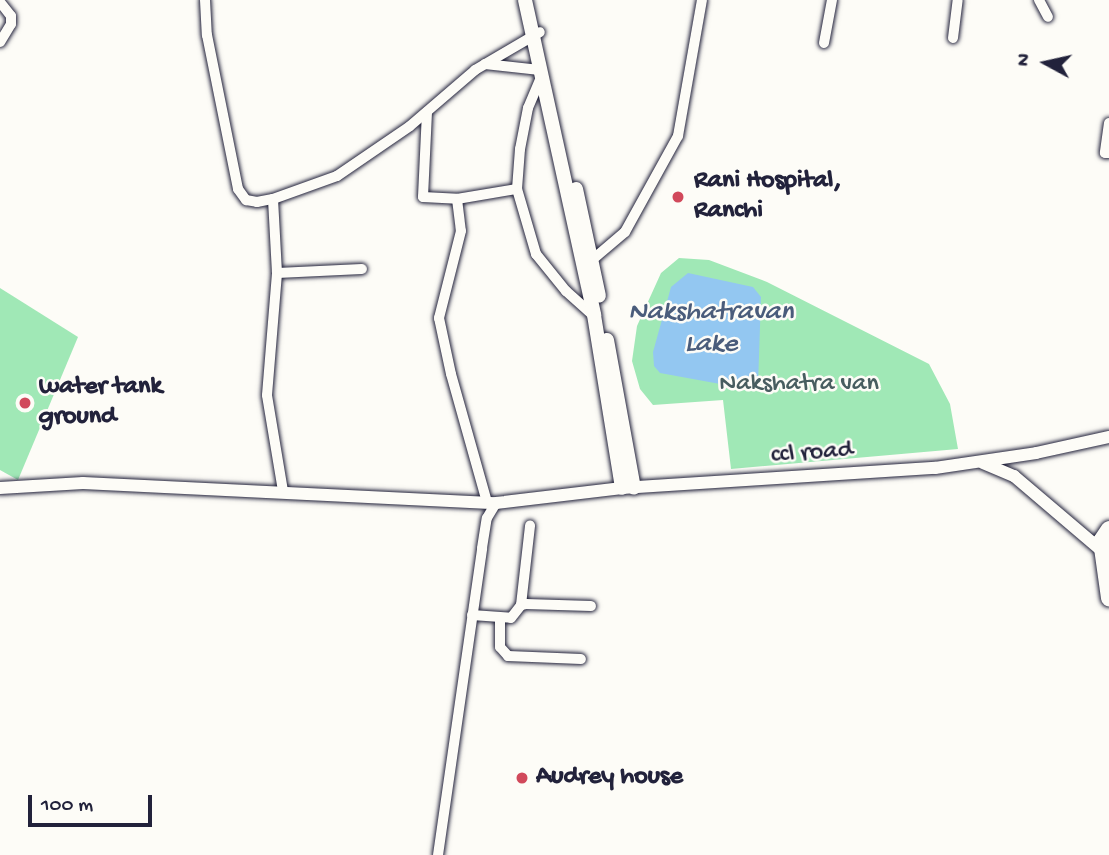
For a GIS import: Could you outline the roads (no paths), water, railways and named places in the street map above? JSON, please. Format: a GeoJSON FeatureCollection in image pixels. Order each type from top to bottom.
{"type":"FeatureCollection","features":[{"type":"Feature","properties":{"kind":"main road"},"geometry":{"type":"LineString","coordinates":[[525,0],[536,34],[587,260],[628,488]]}},
{"type":"Feature","properties":{"kind":"main road"},"geometry":{"type":"LineString","coordinates":[[533,0],[541,72],[587,260],[594,315],[628,488]]}},
{"type":"Feature","properties":{"kind":"main road"},"geometry":{"type":"LineString","coordinates":[[1109,529],[1101,541],[1109,598]]}},
{"type":"Feature","properties":{"kind":"street"},"geometry":{"type":"LineString","coordinates":[[205,0],[207,35],[238,189],[246,200],[257,202],[337,176],[427,111],[485,64],[536,34]]}},
{"type":"Feature","properties":{"kind":"street"},"geometry":{"type":"LineString","coordinates":[[587,260],[625,232],[678,136],[702,0]]}},
{"type":"Feature","properties":{"kind":"street"},"geometry":{"type":"LineString","coordinates":[[824,43],[832,0]]}},
{"type":"Feature","properties":{"kind":"street"},"geometry":{"type":"LineString","coordinates":[[953,38],[958,0]]}},
{"type":"Feature","properties":{"kind":"street"},"geometry":{"type":"LineString","coordinates":[[1038,0],[1048,17]]}},
{"type":"Feature","properties":{"kind":"street"},"geometry":{"type":"LineString","coordinates":[[0,2],[10,16],[11,24],[0,42]]}},
{"type":"Feature","properties":{"kind":"street"},"geometry":{"type":"LineString","coordinates":[[485,64],[541,72],[528,107],[520,149],[517,189],[536,254],[566,291],[594,315]]}},
{"type":"Feature","properties":{"kind":"street"},"geometry":{"type":"LineString","coordinates":[[427,111],[422,197],[457,199],[517,189]]}},
{"type":"Feature","properties":{"kind":"street"},"geometry":{"type":"LineString","coordinates":[[1109,123],[1105,153],[1109,153]]}},
{"type":"Feature","properties":{"kind":"street"},"geometry":{"type":"LineString","coordinates":[[273,199],[277,273],[267,395],[283,491]]}},
{"type":"Feature","properties":{"kind":"street"},"geometry":{"type":"LineString","coordinates":[[438,855],[472,615],[487,518],[492,503],[451,374],[439,318],[461,232],[457,199]]}},
{"type":"Feature","properties":{"kind":"street"},"geometry":{"type":"LineString","coordinates":[[277,273],[362,269]]}},
{"type":"Feature","properties":{"kind":"street","name":"ccl road"},"geometry":{"type":"LineString","coordinates":[[0,488],[83,483],[492,503],[628,488],[935,468],[1037,453],[1109,437]]}},
{"type":"Feature","properties":{"kind":"street"},"geometry":{"type":"LineString","coordinates":[[976,461],[1014,476],[1102,551]]}},
{"type":"Feature","properties":{"kind":"street"},"geometry":{"type":"LineString","coordinates":[[472,615],[511,618],[521,605],[530,526]]}},
{"type":"Feature","properties":{"kind":"street"},"geometry":{"type":"LineString","coordinates":[[521,605],[591,606]]}},
{"type":"Feature","properties":{"kind":"street"},"geometry":{"type":"LineString","coordinates":[[500,619],[500,647],[508,656],[581,659]]}},
{"type":"Feature","properties":{"kind":"water","name":"Nakshatravan Lake"},"geometry":{"type":"Polygon","coordinates":[[[688,273],[753,287],[761,297],[758,386],[753,390],[660,373],[654,366],[653,352],[671,287],[688,273]]]}},
{"type":"Feature","properties":{"kind":"place","name":"Rani Hospital, Ranchi"},"geometry":{"type":"Point","coordinates":[678,197]}},
{"type":"Feature","properties":{"kind":"place","name":"water tank ground"},"geometry":{"type":"Point","coordinates":[25,403]}},
{"type":"Feature","properties":{"kind":"place","name":"Audrey house"},"geometry":{"type":"Point","coordinates":[522,778]}},
{"type":"Feature","properties":{"kind":"park label","name":"Nakshatra van"},"geometry":{"type":"Point","coordinates":[799,385]}}]}
